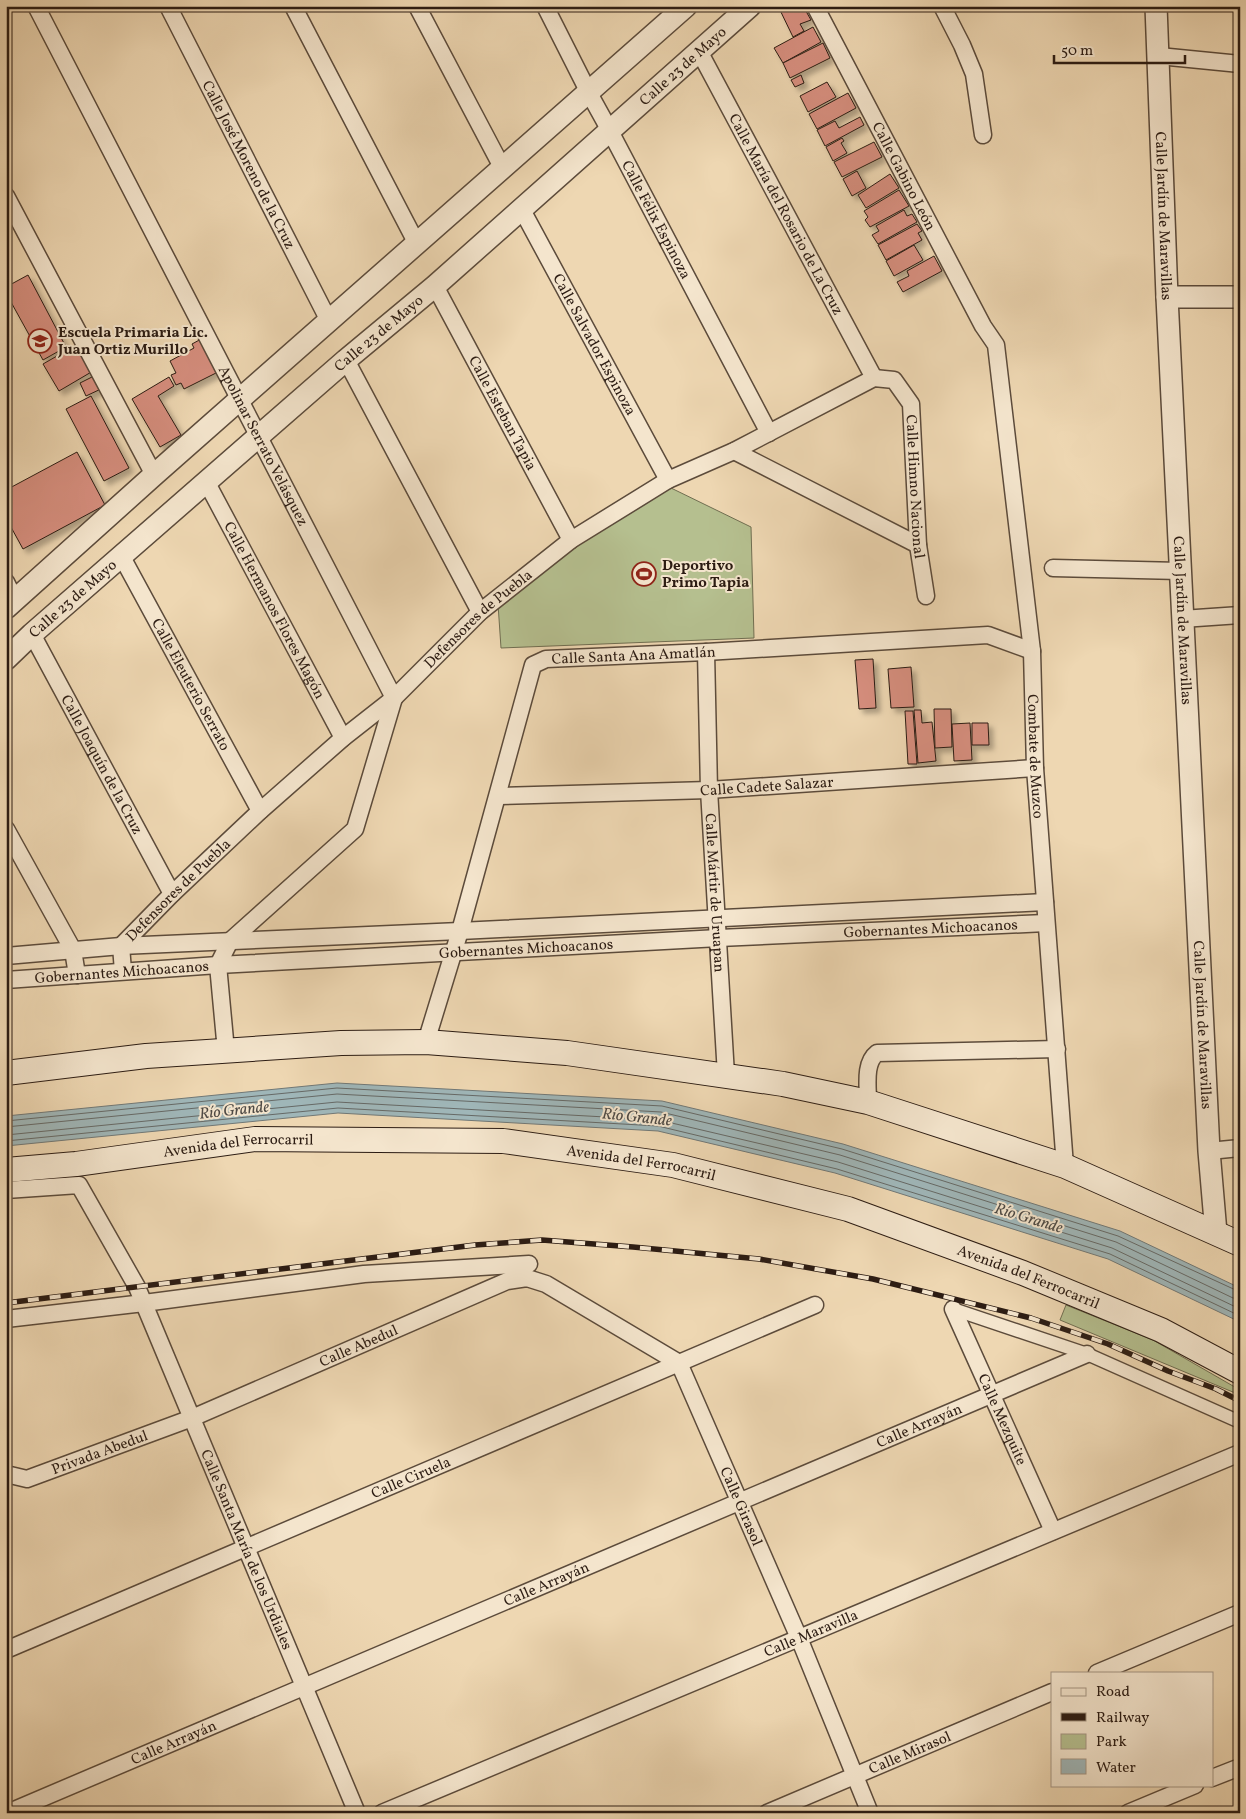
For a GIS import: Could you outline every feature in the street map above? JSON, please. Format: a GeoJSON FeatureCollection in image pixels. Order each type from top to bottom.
{"type":"FeatureCollection","features":[{"type":"Feature","properties":{"kind":"main road"},"geometry":{"type":"LineString","coordinates":[[6,1073],[146,1056],[341,1043],[426,1042],[567,1053],[726,1075],[783,1084],[868,1102],[1066,1166],[1240,1244]]}},
{"type":"Feature","properties":{"kind":"main road","name":"Avenida del Ferrocarril"},"geometry":{"type":"LineString","coordinates":[[6,1170],[76,1164],[255,1139],[503,1141],[673,1165],[848,1209],[1023,1273],[1160,1330],[1240,1372]]}},
{"type":"Feature","properties":{"kind":"street","name":"Apolinar Serrato Velásquez"},"geometry":{"type":"LineString","coordinates":[[36,6],[394,698]]}},
{"type":"Feature","properties":{"kind":"street","name":"Calle José Moreno de la Cruz"},"geometry":{"type":"LineString","coordinates":[[168,6],[329,321]]}},
{"type":"Feature","properties":{"kind":"street"},"geometry":{"type":"LineString","coordinates":[[293,6],[417,244]]}},
{"type":"Feature","properties":{"kind":"street"},"geometry":{"type":"LineString","coordinates":[[417,6],[503,169]]}},
{"type":"Feature","properties":{"kind":"street","name":"Calle Félix Espinoza"},"geometry":{"type":"LineString","coordinates":[[545,6],[589,94],[769,433]]}},
{"type":"Feature","properties":{"kind":"street","name":"Calle 23 de Mayo"},"geometry":{"type":"LineString","coordinates":[[6,659],[32,634],[346,360],[434,286],[750,6]]}},
{"type":"Feature","properties":{"kind":"street","name":"Calle Gabino León"},"geometry":{"type":"LineString","coordinates":[[815,6],[983,326],[996,345]]}},
{"type":"Feature","properties":{"kind":"street"},"geometry":{"type":"LineString","coordinates":[[942,6],[974,74],[983,135]]}},
{"type":"Feature","properties":{"kind":"street","name":"Calle Jardín de Maravillas"},"geometry":{"type":"LineString","coordinates":[[1156,6],[1182,619],[1209,1151],[1216,1233]]}},
{"type":"Feature","properties":{"kind":"street"},"geometry":{"type":"LineString","coordinates":[[9,597],[240,401],[589,94],[683,7]]}},
{"type":"Feature","properties":{"kind":"street","name":"Calle María del Rosario de La Cruz"},"geometry":{"type":"LineString","coordinates":[[699,51],[874,378]]}},
{"type":"Feature","properties":{"kind":"street"},"geometry":{"type":"LineString","coordinates":[[1158,56],[1240,64]]}},
{"type":"Feature","properties":{"kind":"street"},"geometry":{"type":"LineString","coordinates":[[6,196],[154,475]]}},
{"type":"Feature","properties":{"kind":"street","name":"Calle Salvador Espinoza"},"geometry":{"type":"LineString","coordinates":[[521,208],[668,480]]}},
{"type":"Feature","properties":{"kind":"street","name":"Calle Esteban Tapia"},"geometry":{"type":"LineString","coordinates":[[434,286],[571,540]]}},
{"type":"Feature","properties":{"kind":"street"},"geometry":{"type":"LineString","coordinates":[[1167,297],[1240,297]]}},
{"type":"Feature","properties":{"kind":"street","name":"Combate de Muzco"},"geometry":{"type":"LineString","coordinates":[[996,345],[1032,651],[1035,768],[1066,1166]]}},
{"type":"Feature","properties":{"kind":"street"},"geometry":{"type":"LineString","coordinates":[[346,360],[480,612]]}},
{"type":"Feature","properties":{"kind":"street","name":"Calle Himno Nacional"},"geometry":{"type":"LineString","coordinates":[[874,378],[894,380],[911,404],[918,545],[926,596]]}},
{"type":"Feature","properties":{"kind":"street","name":"Defensores de Puebla"},"geometry":{"type":"LineString","coordinates":[[121,946],[172,894],[260,811],[342,738],[394,698],[480,612],[571,540],[668,480],[734,451],[874,378]]}},
{"type":"Feature","properties":{"kind":"street"},"geometry":{"type":"LineString","coordinates":[[734,451],[918,545]]}},
{"type":"Feature","properties":{"kind":"street","name":"Calle Hermanos Flores Magón"},"geometry":{"type":"LineString","coordinates":[[207,483],[342,738]]}},
{"type":"Feature","properties":{"kind":"street","name":"Calle Eleuterio Serrato"},"geometry":{"type":"LineString","coordinates":[[122,557],[260,811]]}},
{"type":"Feature","properties":{"kind":"street"},"geometry":{"type":"LineString","coordinates":[[1053,568],[1180,571]]}},
{"type":"Feature","properties":{"kind":"street"},"geometry":{"type":"LineString","coordinates":[[1182,619],[1240,614]]}},
{"type":"Feature","properties":{"kind":"street","name":"Calle Joaquín de la Cruz"},"geometry":{"type":"LineString","coordinates":[[32,634],[172,894]]}},
{"type":"Feature","properties":{"kind":"street","name":"Calle Santa Ana Amatlán"},"geometry":{"type":"LineString","coordinates":[[426,1042],[454,954],[534,665],[546,659],[706,652],[988,634],[1032,651]]}},
{"type":"Feature","properties":{"kind":"street","name":"Calle Mártir de Uruapan"},"geometry":{"type":"LineString","coordinates":[[706,652],[709,790],[726,1075]]}},
{"type":"Feature","properties":{"kind":"street"},"geometry":{"type":"LineString","coordinates":[[226,1051],[218,965],[230,941],[355,829],[394,698]]}},
{"type":"Feature","properties":{"kind":"street","name":"Calle Cadete Salazar"},"geometry":{"type":"LineString","coordinates":[[498,796],[709,790],[1035,768]]}},
{"type":"Feature","properties":{"kind":"street"},"geometry":{"type":"LineString","coordinates":[[6,829],[74,950],[77,975]]}},
{"type":"Feature","properties":{"kind":"street","name":"Gobernantes Michoacanos"},"geometry":{"type":"LineString","coordinates":[[6,956],[121,946],[1044,902]]}},
{"type":"Feature","properties":{"kind":"street","name":"Gobernantes Michoacanos"},"geometry":{"type":"LineString","coordinates":[[6,980],[218,965],[454,954],[719,938],[1046,923]]}},
{"type":"Feature","properties":{"kind":"street"},"geometry":{"type":"LineString","coordinates":[[121,946],[123,971]]}},
{"type":"Feature","properties":{"kind":"street"},"geometry":{"type":"LineString","coordinates":[[868,1102],[868,1067],[871,1058],[877,1053],[1057,1049]]}},
{"type":"Feature","properties":{"kind":"street"},"geometry":{"type":"LineString","coordinates":[[1209,1151],[1240,1148]]}},
{"type":"Feature","properties":{"kind":"street","name":"Calle Santa María de los Urdiales"},"geometry":{"type":"LineString","coordinates":[[6,1190],[79,1185],[137,1287],[356,1813]]}},
{"type":"Feature","properties":{"kind":"street"},"geometry":{"type":"LineString","coordinates":[[6,1319],[364,1274],[528,1271],[546,1284],[679,1363]]}},
{"type":"Feature","properties":{"kind":"street","name":"Calle Abedul"},"geometry":{"type":"LineString","coordinates":[[192,1418],[528,1271]]}},
{"type":"Feature","properties":{"kind":"street","name":"Calle Ciruela"},"geometry":{"type":"LineString","coordinates":[[6,1650],[815,1305]]}},
{"type":"Feature","properties":{"kind":"street"},"geometry":{"type":"LineString","coordinates":[[953,1309],[1087,1354],[1240,1422]]}},
{"type":"Feature","properties":{"kind":"street","name":"Calle Mezquite"},"geometry":{"type":"LineString","coordinates":[[953,1309],[1053,1531]]}},
{"type":"Feature","properties":{"kind":"street","name":"Calle Arrayán"},"geometry":{"type":"LineString","coordinates":[[7,1813],[1087,1354]]}},
{"type":"Feature","properties":{"kind":"street","name":"Calle Girasol"},"geometry":{"type":"LineString","coordinates":[[679,1363],[799,1638],[870,1813]]}},
{"type":"Feature","properties":{"kind":"street","name":"Privada Abedul"},"geometry":{"type":"LineString","coordinates":[[6,1474],[27,1479],[192,1418]]}},
{"type":"Feature","properties":{"kind":"street","name":"Calle Maravilla"},"geometry":{"type":"LineString","coordinates":[[382,1813],[1240,1453]]}},
{"type":"Feature","properties":{"kind":"street"},"geometry":{"type":"LineString","coordinates":[[1099,1672],[1240,1612]]}},
{"type":"Feature","properties":{"kind":"street","name":"Calle Mirasol"},"geometry":{"type":"LineString","coordinates":[[766,1813],[1051,1692]]}},
{"type":"Feature","properties":{"kind":"street"},"geometry":{"type":"LineString","coordinates":[[1214,1777],[1240,1767]]}},
{"type":"Feature","properties":{"kind":"street"},"geometry":{"type":"LineString","coordinates":[[1128,1813],[1193,1786]]}},
{"type":"Feature","properties":{"kind":"green space","name":"Deportivo Primo Tapia"},"geometry":{"type":"Polygon","coordinates":[[[671,488],[751,527],[754,638],[501,648],[498,604],[574,545],[671,488]]]}},
{"type":"Feature","properties":{"kind":"green space"},"geometry":{"type":"Polygon","coordinates":[[[1066,1305],[1153,1340],[1240,1390],[1240,1395],[1060,1320],[1066,1305]]]}},
{"type":"Feature","properties":{"kind":"water","name":"Río Grande"},"geometry":{"type":"Polygon","coordinates":[[[337,1083],[662,1101],[843,1144],[1120,1231],[1240,1288],[1240,1322],[1108,1259],[835,1173],[658,1131],[338,1113],[6,1146],[6,1116],[337,1083]]]}},
{"type":"Feature","properties":{"kind":"building"},"geometry":{"type":"Polygon","coordinates":[[[780,6],[803,6],[811,20],[800,24],[804,31],[793,37],[779,8],[780,6]]]}},
{"type":"Feature","properties":{"kind":"building"},"geometry":{"type":"Polygon","coordinates":[[[813,27],[821,42],[783,63],[774,48],[813,27]]]}},
{"type":"Feature","properties":{"kind":"building"},"geometry":{"type":"Polygon","coordinates":[[[823,43],[830,58],[790,78],[783,63],[823,43]]]}},
{"type":"Feature","properties":{"kind":"building"},"geometry":{"type":"Polygon","coordinates":[[[801,75],[804,83],[795,87],[791,80],[801,75]]]}},
{"type":"Feature","properties":{"kind":"building"},"geometry":{"type":"Polygon","coordinates":[[[827,82],[836,97],[808,112],[800,96],[827,82]]]}},
{"type":"Feature","properties":{"kind":"building"},"geometry":{"type":"Polygon","coordinates":[[[848,93],[856,108],[817,129],[809,114],[848,93]]]}},
{"type":"Feature","properties":{"kind":"building"},"geometry":{"type":"Polygon","coordinates":[[[860,117],[864,125],[825,146],[817,130],[835,121],[839,128],[860,117]]]}},
{"type":"Feature","properties":{"kind":"building"},"geometry":{"type":"Polygon","coordinates":[[[842,138],[844,141],[841,143],[847,153],[833,161],[826,147],[842,138]]]}},
{"type":"Feature","properties":{"kind":"building"},"geometry":{"type":"Polygon","coordinates":[[[874,142],[882,157],[842,177],[834,162],[874,142]]]}},
{"type":"Feature","properties":{"kind":"building"},"geometry":{"type":"Polygon","coordinates":[[[857,171],[866,188],[852,196],[843,179],[857,171]]]}},
{"type":"Feature","properties":{"kind":"building"},"geometry":{"type":"Polygon","coordinates":[[[890,174],[899,188],[866,208],[858,195],[890,174]]]}},
{"type":"Feature","properties":{"kind":"building"},"geometry":{"type":"Polygon","coordinates":[[[899,190],[909,206],[870,227],[865,220],[868,217],[864,211],[899,190]]]}},
{"type":"Feature","properties":{"kind":"building"},"geometry":{"type":"Polygon","coordinates":[[[904,210],[907,216],[912,214],[917,222],[878,244],[872,235],[879,231],[876,226],[904,210]]]}},
{"type":"Feature","properties":{"kind":"building"},"geometry":{"type":"Polygon","coordinates":[[[917,224],[922,231],[918,233],[922,240],[886,260],[878,245],[917,224]]]}},
{"type":"Feature","properties":{"kind":"building"},"geometry":{"type":"Polygon","coordinates":[[[914,245],[923,260],[894,276],[886,261],[914,245]]]}},
{"type":"Feature","properties":{"kind":"building"},"geometry":{"type":"Polygon","coordinates":[[[934,256],[942,271],[903,292],[897,282],[909,276],[907,271],[934,256]]]}},
{"type":"Feature","properties":{"kind":"building"},"geometry":{"type":"Polygon","coordinates":[[[28,275],[66,347],[43,360],[6,293],[6,287],[28,275]]]}},
{"type":"Feature","properties":{"kind":"building"},"geometry":{"type":"Polygon","coordinates":[[[203,338],[220,371],[184,389],[181,383],[176,385],[171,375],[176,373],[170,361],[194,348],[192,344],[203,338]]]}},
{"type":"Feature","properties":{"kind":"building"},"geometry":{"type":"Polygon","coordinates":[[[78,344],[93,371],[59,391],[43,364],[78,344]]]}},
{"type":"Feature","properties":{"kind":"building"},"geometry":{"type":"Polygon","coordinates":[[[96,375],[103,388],[86,396],[80,383],[96,375]]]}},
{"type":"Feature","properties":{"kind":"building"},"geometry":{"type":"Polygon","coordinates":[[[169,377],[174,386],[158,396],[181,435],[160,447],[132,399],[169,377]]]}},
{"type":"Feature","properties":{"kind":"building"},"geometry":{"type":"Polygon","coordinates":[[[91,396],[129,468],[104,481],[66,409],[91,396]]]}},
{"type":"Feature","properties":{"kind":"building"},"geometry":{"type":"Polygon","coordinates":[[[77,452],[105,505],[23,549],[6,518],[6,490],[77,452]]]}},
{"type":"Feature","properties":{"kind":"building"},"geometry":{"type":"Polygon","coordinates":[[[873,659],[876,708],[859,709],[855,660],[873,659]]]}},
{"type":"Feature","properties":{"kind":"building"},"geometry":{"type":"Polygon","coordinates":[[[911,667],[914,707],[891,708],[888,669],[911,667]]]}},
{"type":"Feature","properties":{"kind":"building"},"geometry":{"type":"Polygon","coordinates":[[[934,709],[951,709],[952,747],[935,748],[934,709]]]}},
{"type":"Feature","properties":{"kind":"building"},"geometry":{"type":"Polygon","coordinates":[[[914,710],[921,710],[922,723],[932,722],[936,761],[918,763],[914,710]]]}},
{"type":"Feature","properties":{"kind":"building"},"geometry":{"type":"Polygon","coordinates":[[[905,711],[913,711],[917,764],[908,764],[905,711]]]}},
{"type":"Feature","properties":{"kind":"building"},"geometry":{"type":"Polygon","coordinates":[[[970,723],[972,760],[954,761],[952,724],[970,723]]]}},
{"type":"Feature","properties":{"kind":"building"},"geometry":{"type":"Polygon","coordinates":[[[972,723],[988,723],[989,745],[972,745],[972,723]]]}},
{"type":"Feature","properties":{"kind":"railway"},"geometry":{"type":"LineString","coordinates":[[6,1303],[475,1245],[542,1240],[633,1247],[759,1259],[873,1279],[1031,1318],[1108,1344],[1168,1371],[1216,1389],[1240,1401]]}},
{"type":"Feature","properties":{"kind":"place","name":"Escuela Primaria Lic. Juan Ortiz Murillo"},"geometry":{"type":"Point","coordinates":[40,341]}},
{"type":"Feature","properties":{"kind":"place","name":"Deportivo Primo Tapia"},"geometry":{"type":"Point","coordinates":[644,574]}}]}
